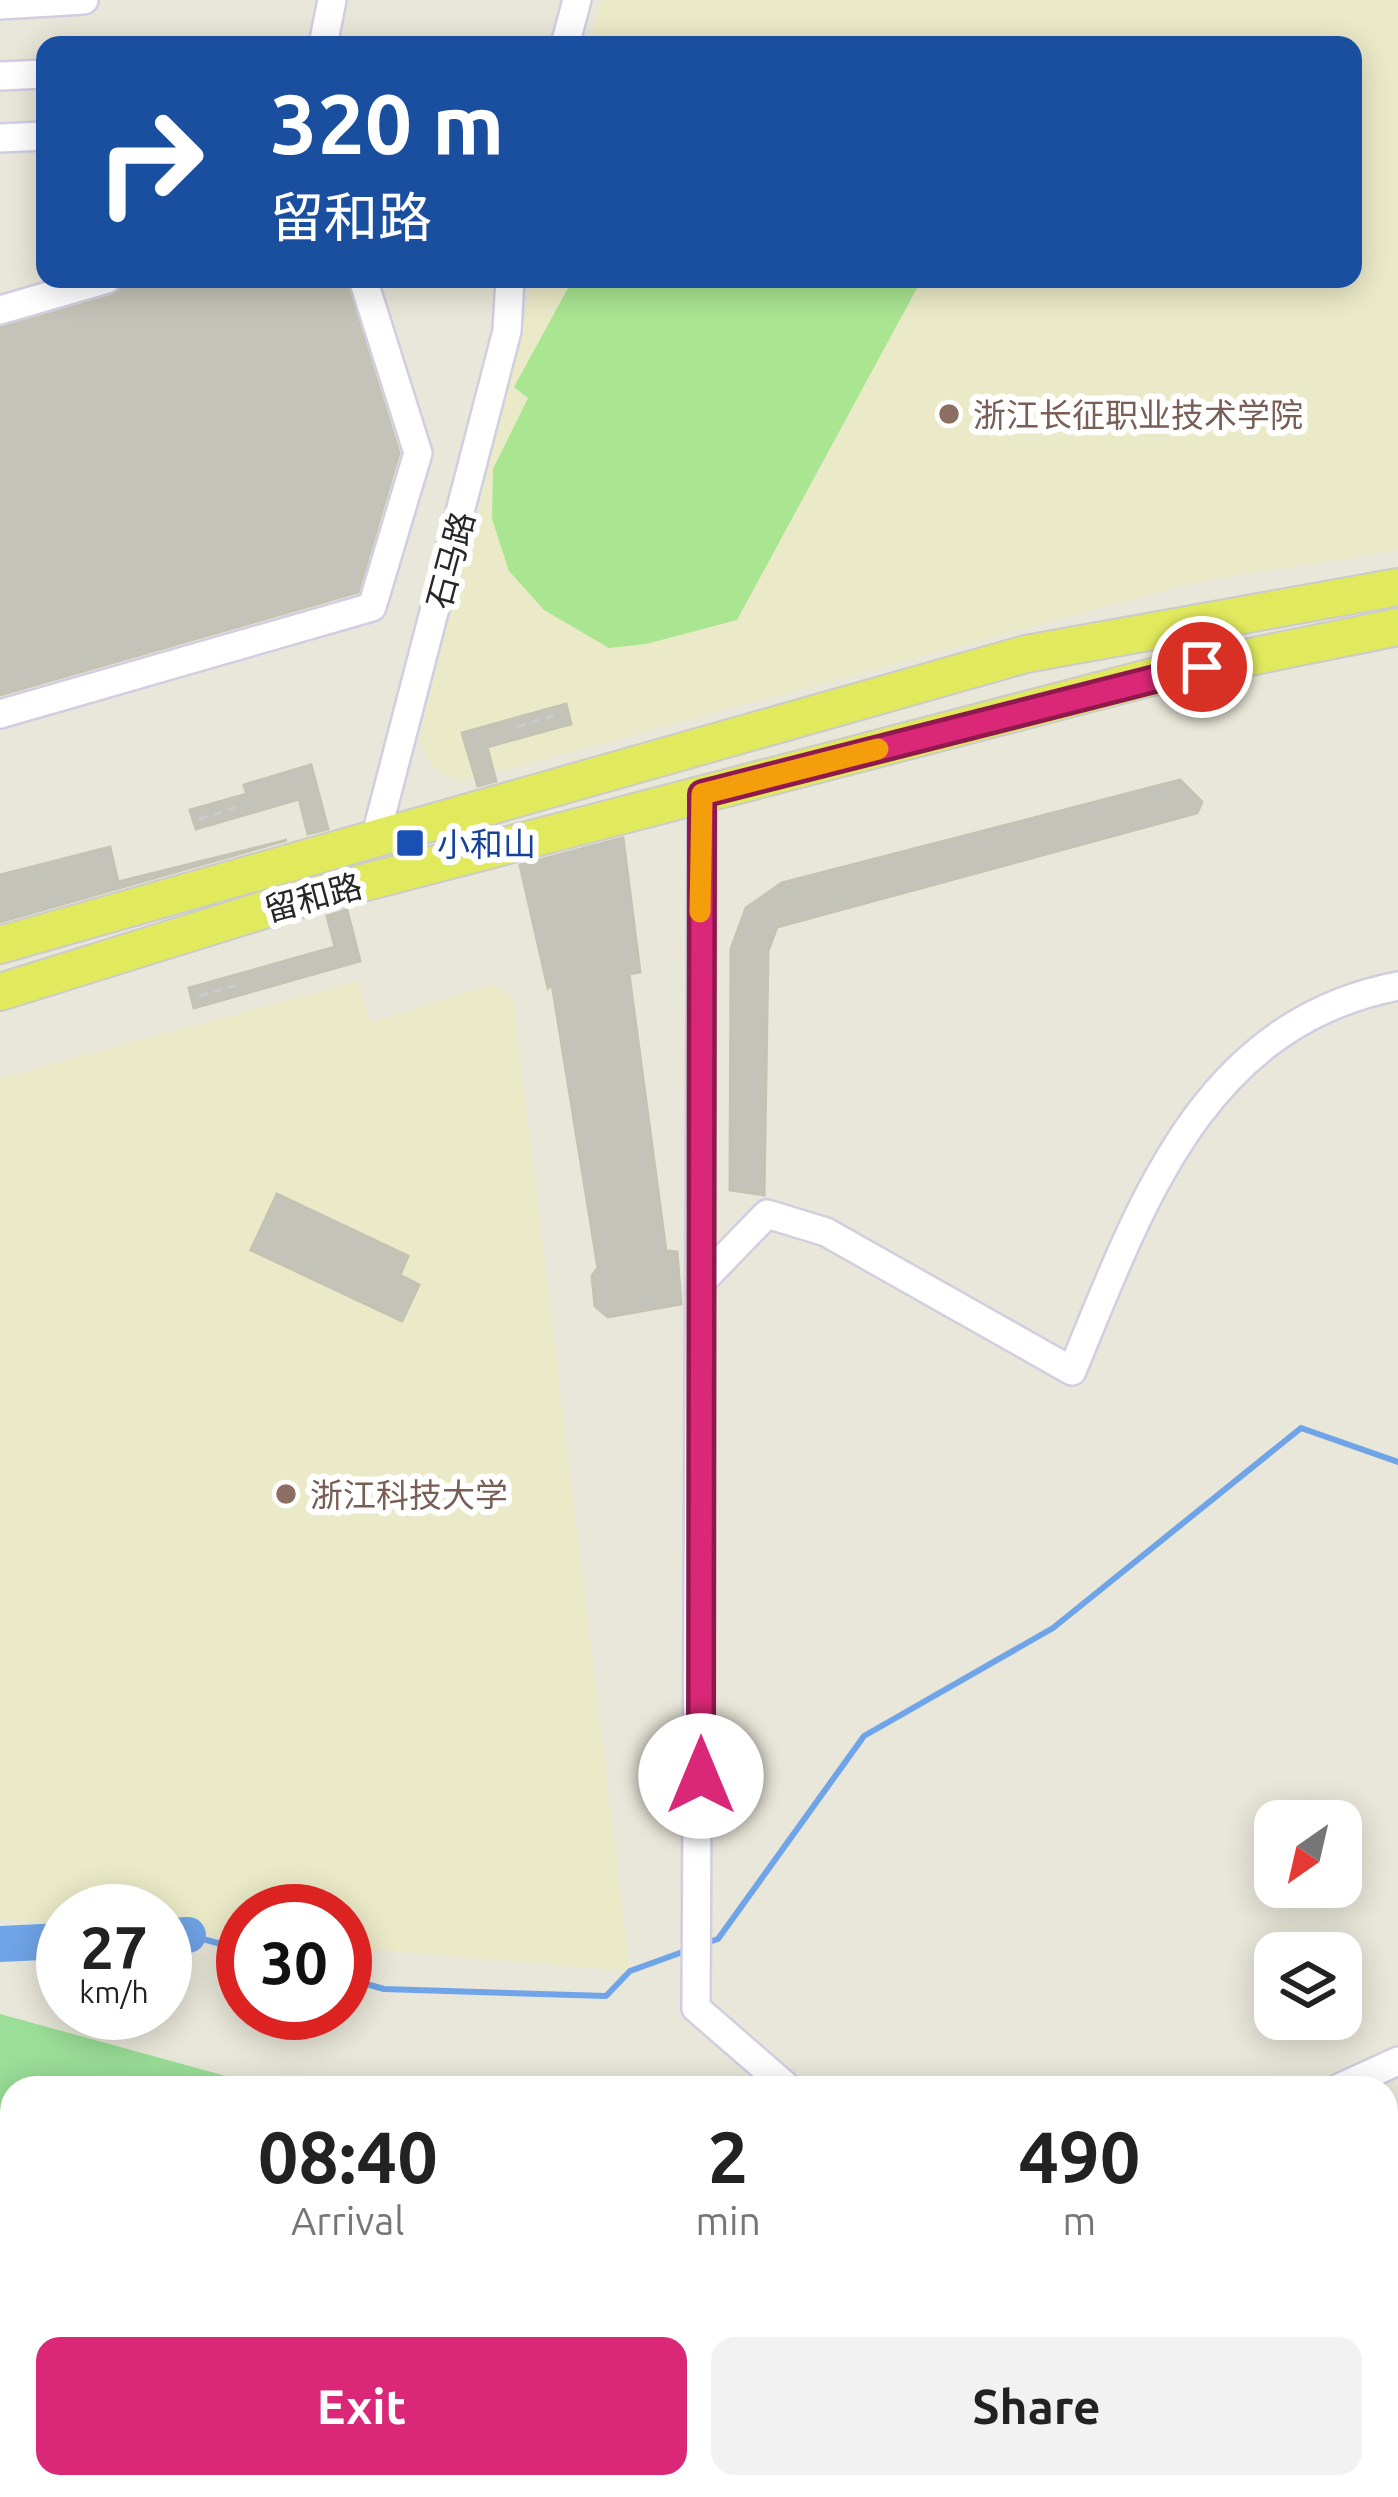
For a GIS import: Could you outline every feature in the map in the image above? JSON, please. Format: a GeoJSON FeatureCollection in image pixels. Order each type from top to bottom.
{"type":"FeatureCollection","features":[{"type":"Feature","properties":{"kind":"main road","name":"留和路"},"geometry":{"type":"LineString","coordinates":[[0,945],[1026,654],[1398,587]]}},
{"type":"Feature","properties":{"kind":"main road","name":"留和路"},"geometry":{"type":"LineString","coordinates":[[0,992],[286,903],[702,794],[1156,676],[1398,627]]}},
{"type":"Feature","properties":{"kind":"street"},"geometry":{"type":"LineString","coordinates":[[0,5],[84,0]]}},
{"type":"Feature","properties":{"kind":"street"},"geometry":{"type":"LineString","coordinates":[[325,36],[332,0]]}},
{"type":"Feature","properties":{"kind":"street"},"geometry":{"type":"LineString","coordinates":[[567,36],[577,0]]}},
{"type":"Feature","properties":{"kind":"street"},"geometry":{"type":"LineString","coordinates":[[0,76],[36,74]]}},
{"type":"Feature","properties":{"kind":"street"},"geometry":{"type":"LineString","coordinates":[[0,138],[36,136]]}},
{"type":"Feature","properties":{"kind":"street"},"geometry":{"type":"LineString","coordinates":[[0,310],[76,288]]}},
{"type":"Feature","properties":{"kind":"street"},"geometry":{"type":"LineString","coordinates":[[0,714],[372,607],[418,452],[366,288]]}},
{"type":"Feature","properties":{"kind":"street","name":"石马路"},"geometry":{"type":"LineString","coordinates":[[375,839],[502,353],[509,288]]}},
{"type":"Feature","properties":{"kind":"street"},"geometry":{"type":"LineString","coordinates":[[702,794],[701,1776],[696,2008],[774,2076]]}},
{"type":"Feature","properties":{"kind":"street"},"geometry":{"type":"LineString","coordinates":[[700,1283],[766,1214],[826,1232],[1072,1371],[1146,1192],[1239,1063],[1346,996],[1398,986]]}},
{"type":"Feature","properties":{"kind":"street"},"geometry":{"type":"LineString","coordinates":[[1365,2076],[1398,2061]]}},
{"type":"Feature","properties":{"kind":"path"},"geometry":{"type":"LineString","coordinates":[[517,727],[560,713]]}},
{"type":"Feature","properties":{"kind":"path"},"geometry":{"type":"LineString","coordinates":[[199,819],[243,805]]}},
{"type":"Feature","properties":{"kind":"path"},"geometry":{"type":"LineString","coordinates":[[199,996],[241,984]]}},
{"type":"Feature","properties":{"kind":"shaded area","name":"浙江长征职业技术学院"},"geometry":{"type":"Polygon","coordinates":[[[601,0],[1398,0],[1398,550],[1197,582],[459,782],[433,767],[419,741],[532,288],[1362,288],[1362,36],[592,36],[601,0]]]}},
{"type":"Feature","properties":{"kind":"shaded area","name":"浙江科技大学"},"geometry":{"type":"Polygon","coordinates":[[[358,981],[371,1023],[492,984],[513,997],[630,1971],[372,1949],[372,1884],[216,1884],[216,1937],[192,1934],[192,1884],[36,1884],[36,1922],[0,1919],[0,1078],[358,981]]]}},
{"type":"Feature","properties":{"kind":"green space"},"geometry":{"type":"Polygon","coordinates":[[[568,288],[917,288],[737,620],[646,644],[609,648],[544,610],[509,571],[492,519],[493,469],[528,398],[514,387],[568,288]]]}},
{"type":"Feature","properties":{"kind":"green space"},"geometry":{"type":"Polygon","coordinates":[[[0,2014],[36,2024],[36,2040],[95,2040],[226,2076],[0,2076],[0,2014]]]}},
{"type":"Feature","properties":{"kind":"building"},"geometry":{"type":"Polygon","coordinates":[[[118,288],[348,288],[399,453],[358,592],[0,695],[0,328],[112,296],[118,288]]]}},
{"type":"Feature","properties":{"kind":"building"},"geometry":{"type":"Polygon","coordinates":[[[566,704],[571,724],[487,747],[496,781],[478,786],[462,733],[566,704]]]}},
{"type":"Feature","properties":{"kind":"building"},"geometry":{"type":"Polygon","coordinates":[[[311,765],[328,829],[308,834],[299,799],[196,829],[190,810],[247,794],[244,785],[311,765]]]}},
{"type":"Feature","properties":{"kind":"building"},"geometry":{"type":"Polygon","coordinates":[[[1180,780],[1202,802],[1197,813],[777,927],[768,951],[764,1195],[730,1190],[731,949],[746,908],[782,883],[1180,780]]]}},
{"type":"Feature","properties":{"kind":"building","name":"小和山"},"geometry":{"type":"Polygon","coordinates":[[[623,838],[640,972],[629,974],[666,1251],[677,1252],[681,1304],[608,1317],[595,1306],[592,1276],[598,1268],[552,984],[548,988],[520,865],[623,838]]]}},
{"type":"Feature","properties":{"kind":"building"},"geometry":{"type":"Polygon","coordinates":[[[287,840],[0,922],[0,875],[110,847],[118,882],[287,840]]]}},
{"type":"Feature","properties":{"kind":"building"},"geometry":{"type":"Polygon","coordinates":[[[347,910],[360,961],[194,1008],[189,988],[335,947],[327,916],[347,910]]]}},
{"type":"Feature","properties":{"kind":"building"},"geometry":{"type":"Polygon","coordinates":[[[277,1194],[408,1256],[400,1275],[419,1285],[402,1321],[251,1250],[277,1194]]]}},
{"type":"Feature","properties":{"kind":"waterway"},"geometry":{"type":"LineString","coordinates":[[706,1943],[718,1939],[864,1736],[1053,1628],[1301,1428],[1398,1462]]}},
{"type":"Feature","properties":{"kind":"waterway"},"geometry":{"type":"LineString","coordinates":[[192,1936],[216,1943]]}},
{"type":"Feature","properties":{"kind":"waterway"},"geometry":{"type":"LineString","coordinates":[[0,1944],[36,1942]]}},
{"type":"Feature","properties":{"kind":"waterway"},"geometry":{"type":"LineString","coordinates":[[372,1986],[606,1996],[630,1971],[688,1950]]}},
{"type":"Feature","properties":{"kind":"slow traffic"},"geometry":{"type":"LineString","coordinates":[[700,912],[702,794],[878,749]]}},
{"type":"Feature","properties":{"kind":"place","name":"浙江长征职业技术学院"},"geometry":{"type":"Point","coordinates":[949,414]}},
{"type":"Feature","properties":{"kind":"place","name":"小和山"},"geometry":{"type":"Point","coordinates":[410,843]}},
{"type":"Feature","properties":{"kind":"place","name":"浙江科技大学"},"geometry":{"type":"Point","coordinates":[286,1494]}},
{"type":"Feature","properties":{"kind":"route"},"geometry":{"type":"LineString","coordinates":[[701,1776],[702,794],[1202,667]]}}]}
